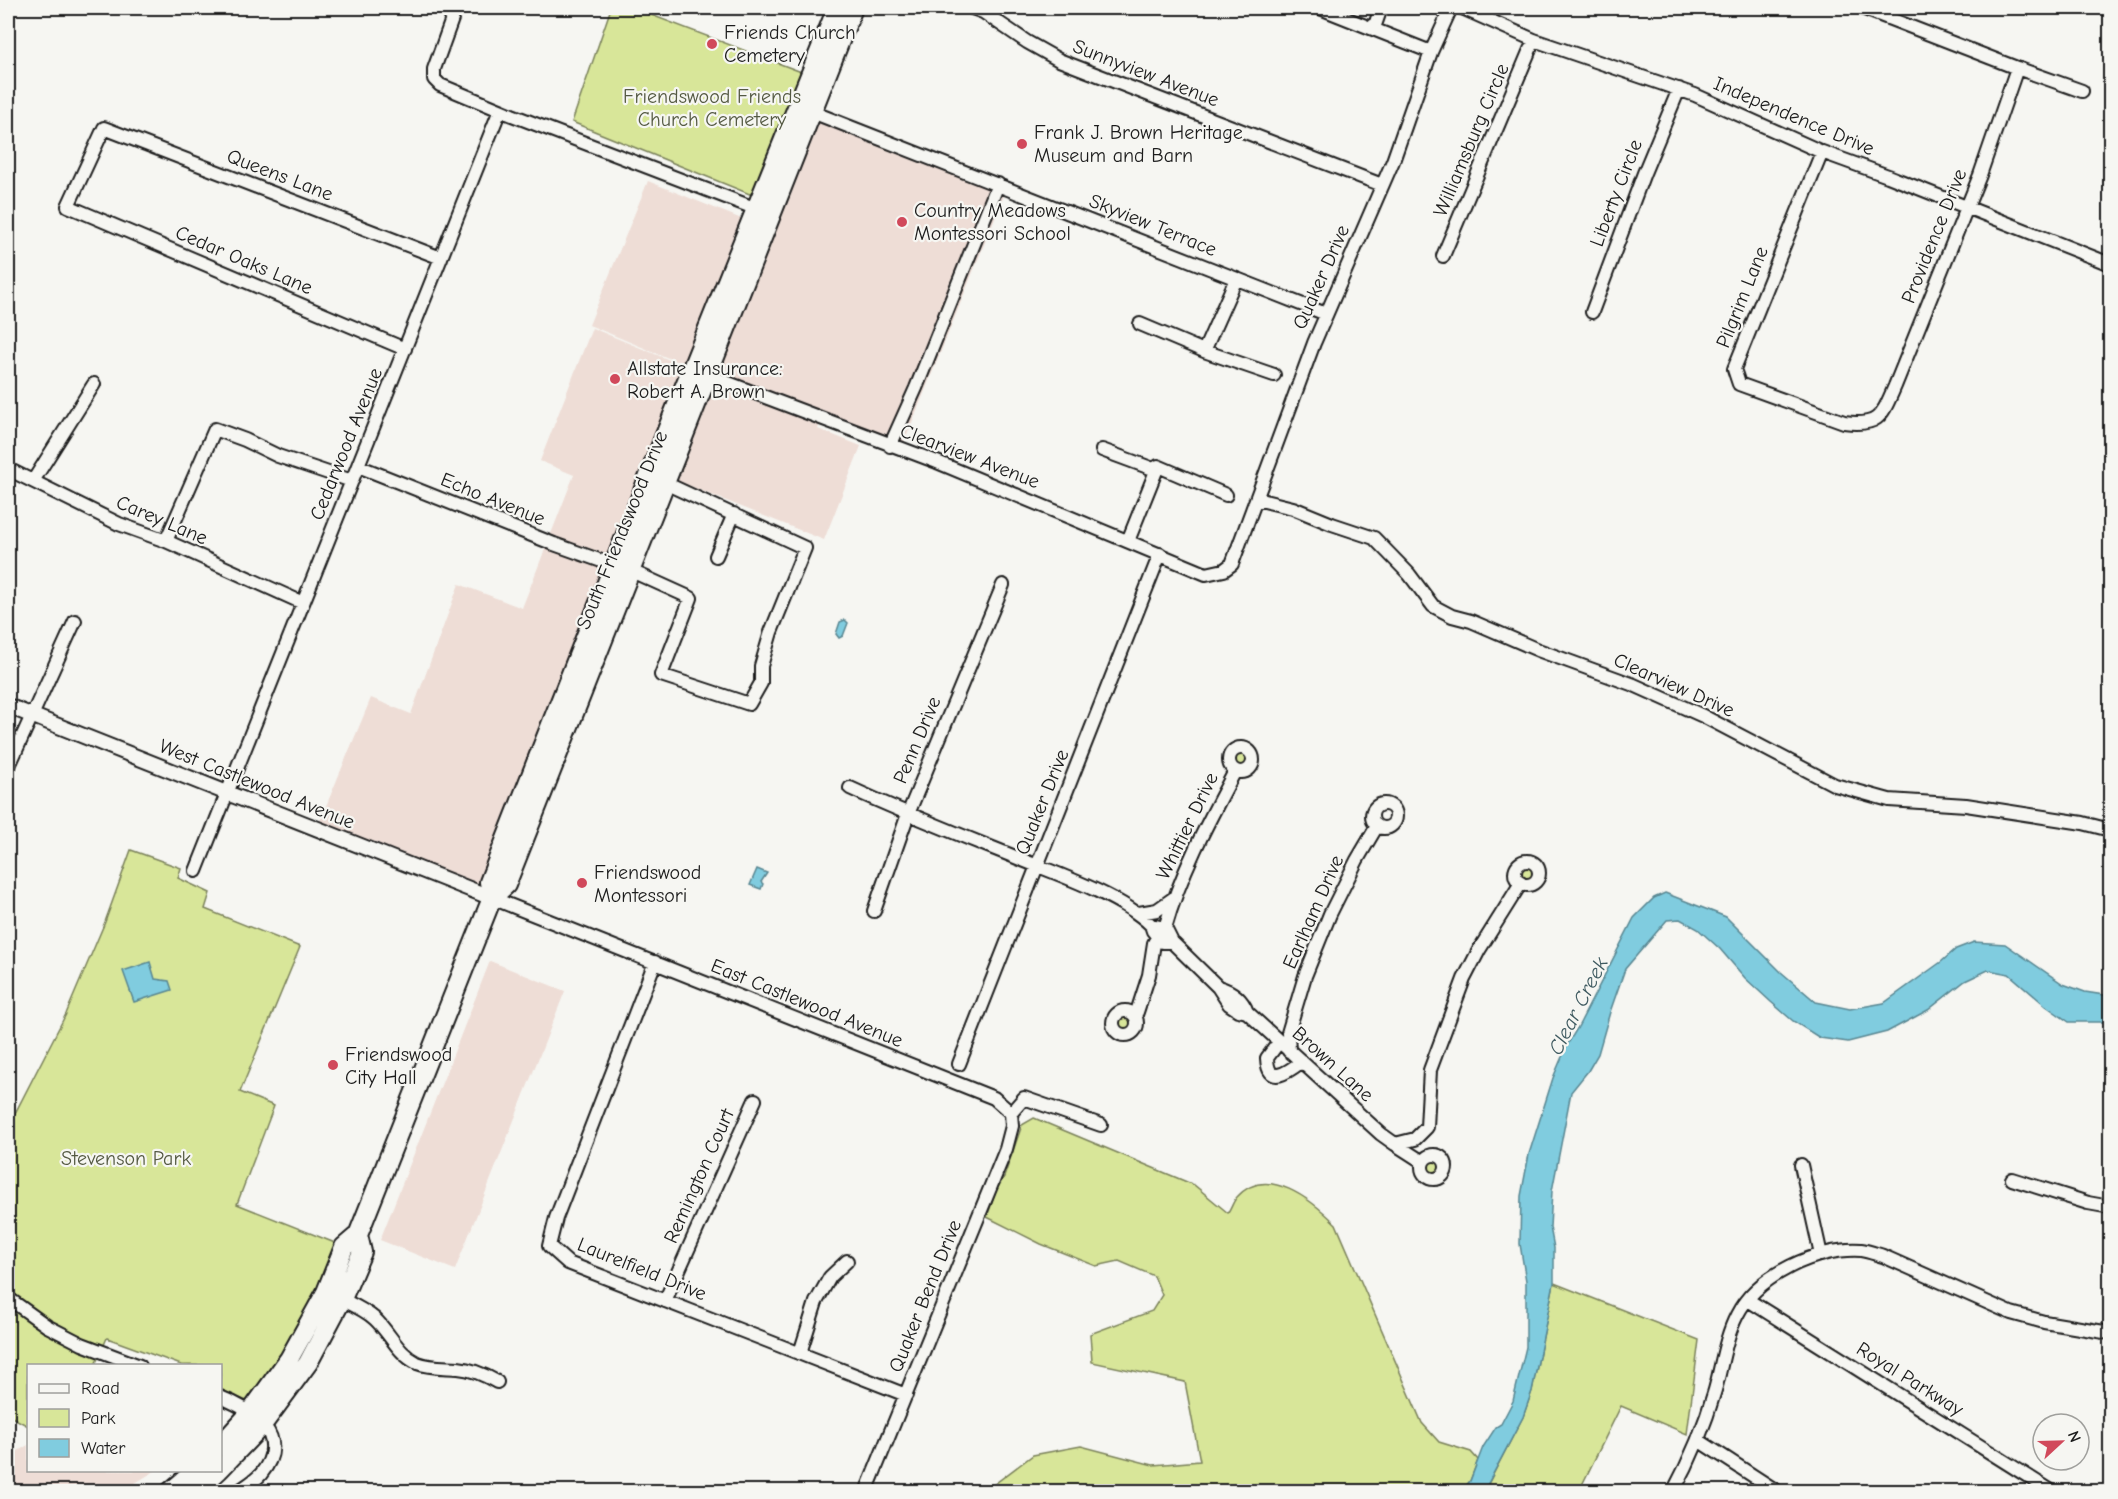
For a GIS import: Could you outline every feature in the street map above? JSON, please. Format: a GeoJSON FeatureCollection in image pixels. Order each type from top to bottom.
{"type":"FeatureCollection","features":[{"type":"Feature","properties":{"kind":"main road","name":"South Friendswood Drive"},"geometry":{"type":"LineString","coordinates":[[805,109],[837,8]]}},
{"type":"Feature","properties":{"kind":"main road","name":"South Friendswood Drive"},"geometry":{"type":"LineString","coordinates":[[222,1467],[256,1419],[289,1359],[334,1296],[344,1247],[358,1235],[492,898],[489,882],[622,569],[805,109],[853,8]]}},
{"type":"Feature","properties":{"kind":"main road","name":"South Friendswood Drive"},"geometry":{"type":"LineString","coordinates":[[622,569],[665,483],[700,373]]}},
{"type":"Feature","properties":{"kind":"main road","name":"South Friendswood Drive"},"geometry":{"type":"LineString","coordinates":[[222,1444],[256,1419]]}},
{"type":"Feature","properties":{"kind":"main road"},"geometry":{"type":"LineString","coordinates":[[170,1491],[194,1472]]}},
{"type":"Feature","properties":{"kind":"main road","name":"South Friendswood Drive"},"geometry":{"type":"LineString","coordinates":[[195,1491],[218,1472]]}},
{"type":"Feature","properties":{"kind":"street"},"geometry":{"type":"LineString","coordinates":[[456,8],[434,69],[434,79],[440,85],[764,212]]}},
{"type":"Feature","properties":{"kind":"street","name":"Sunnyview Avenue"},"geometry":{"type":"LineString","coordinates":[[972,8],[983,12],[1027,42],[1059,60],[1383,185]]}},
{"type":"Feature","properties":{"kind":"street"},"geometry":{"type":"LineString","coordinates":[[1320,8],[1431,52]]}},
{"type":"Feature","properties":{"kind":"street"},"geometry":{"type":"LineString","coordinates":[[1374,28],[1381,8]]}},
{"type":"Feature","properties":{"kind":"street","name":"Quaker Drive"},"geometry":{"type":"LineString","coordinates":[[1231,564],[1314,343],[1383,185],[1431,52],[1451,8]]}},
{"type":"Feature","properties":{"kind":"street","name":"Independence Drive"},"geometry":{"type":"LineString","coordinates":[[1462,8],[1534,40],[1695,95],[1822,152],[2110,264]]}},
{"type":"Feature","properties":{"kind":"street"},"geometry":{"type":"LineString","coordinates":[[1862,8],[2082,91]]}},
{"type":"Feature","properties":{"kind":"street","name":"Williamsburg Circle"},"geometry":{"type":"LineString","coordinates":[[1443,256],[1534,40]]}},
{"type":"Feature","properties":{"kind":"street","name":"Providence Drive"},"geometry":{"type":"LineString","coordinates":[[1881,416],[1967,208],[2017,68]]}},
{"type":"Feature","properties":{"kind":"street","name":"Liberty Circle"},"geometry":{"type":"LineString","coordinates":[[1592,312],[1644,173],[1679,89]]}},
{"type":"Feature","properties":{"kind":"street","name":"Skyview Terrace"},"geometry":{"type":"LineString","coordinates":[[805,109],[1326,315]]}},
{"type":"Feature","properties":{"kind":"street","name":"Cedarwood Avenue"},"geometry":{"type":"LineString","coordinates":[[196,871],[500,110]]}},
{"type":"Feature","properties":{"kind":"street","name":"Queens Lane"},"geometry":{"type":"LineString","coordinates":[[68,206],[104,128],[441,258]]}},
{"type":"Feature","properties":{"kind":"street","name":"Pilgrim Lane"},"geometry":{"type":"LineString","coordinates":[[1822,152],[1734,369],[1739,384],[1844,422],[1861,425],[1881,416]]}},
{"type":"Feature","properties":{"kind":"street"},"geometry":{"type":"LineString","coordinates":[[890,446],[916,388],[998,184]]}},
{"type":"Feature","properties":{"kind":"street","name":"Cedar Oaks Lane"},"geometry":{"type":"LineString","coordinates":[[68,206],[405,350]]}},
{"type":"Feature","properties":{"kind":"street"},"geometry":{"type":"LineString","coordinates":[[1204,351],[1236,279]]}},
{"type":"Feature","properties":{"kind":"street"},"geometry":{"type":"LineString","coordinates":[[1140,324],[1204,351],[1274,375]]}},
{"type":"Feature","properties":{"kind":"street","name":"Clearview Avenue"},"geometry":{"type":"LineString","coordinates":[[700,373],[937,462],[1206,574],[1224,570],[1231,564]]}},
{"type":"Feature","properties":{"kind":"street"},"geometry":{"type":"LineString","coordinates":[[33,481],[94,384]]}},
{"type":"Feature","properties":{"kind":"street"},"geometry":{"type":"LineString","coordinates":[[166,541],[215,429],[279,456],[352,481]]}},
{"type":"Feature","properties":{"kind":"street"},"geometry":{"type":"LineString","coordinates":[[1102,450],[1156,470]]}},
{"type":"Feature","properties":{"kind":"street","name":"Echo Avenue"},"geometry":{"type":"LineString","coordinates":[[358,466],[692,598],[661,675],[749,704],[761,683],[761,666],[771,632],[805,548],[734,514]]}},
{"type":"Feature","properties":{"kind":"street"},"geometry":{"type":"LineString","coordinates":[[1128,541],[1158,466],[1226,495]]}},
{"type":"Feature","properties":{"kind":"street","name":"Carey Lane"},"geometry":{"type":"LineString","coordinates":[[8,469],[119,524],[166,541],[303,603]]}},
{"type":"Feature","properties":{"kind":"street"},"geometry":{"type":"LineString","coordinates":[[665,483],[734,514],[716,556]]}},
{"type":"Feature","properties":{"kind":"street","name":"Clearview Drive"},"geometry":{"type":"LineString","coordinates":[[1256,499],[1293,508],[1374,538],[1409,574],[1433,606],[1452,616],[1472,621],[1538,650],[1634,685],[1703,716],[1835,785],[1888,800],[1966,805],[2083,823],[2110,830]]}},
{"type":"Feature","properties":{"kind":"street","name":"Quaker Drive"},"geometry":{"type":"LineString","coordinates":[[959,1064],[1160,555]]}},
{"type":"Feature","properties":{"kind":"street","name":"Penn Drive"},"geometry":{"type":"LineString","coordinates":[[874,911],[908,814],[1003,585]]}},
{"type":"Feature","properties":{"kind":"street"},"geometry":{"type":"LineString","coordinates":[[8,768],[75,621]]}},
{"type":"Feature","properties":{"kind":"street","name":"West Castlewood Avenue"},"geometry":{"type":"LineString","coordinates":[[8,706],[492,898]]}},
{"type":"Feature","properties":{"kind":"street","name":"Whittier Drive"},"geometry":{"type":"LineString","coordinates":[[1134,1016],[1149,975],[1154,943],[1161,933],[1205,827],[1235,771]]}},
{"type":"Feature","properties":{"kind":"street","name":"Brown Lane"},"geometry":{"type":"LineString","coordinates":[[850,788],[1082,885],[1139,913],[1161,933],[1162,942],[1172,942],[1218,987],[1229,1004],[1246,1012],[1266,1029],[1381,1134],[1395,1144],[1426,1159],[1422,1134]]}},
{"type":"Feature","properties":{"kind":"street","name":"Earlham Drive"},"geometry":{"type":"LineString","coordinates":[[1289,1051],[1288,1033],[1305,976],[1330,914],[1377,826]]}},
{"type":"Feature","properties":{"kind":"street"},"geometry":{"type":"LineString","coordinates":[[1395,1144],[1410,1141],[1422,1134],[1426,1127],[1430,1070],[1464,979],[1479,950],[1521,883]]}},
{"type":"Feature","properties":{"kind":"street","name":"East Castlewood Avenue"},"geometry":{"type":"LineString","coordinates":[[492,898],[994,1098],[1011,1113]]}},
{"type":"Feature","properties":{"kind":"street","name":"Whittier Drive"},"geometry":{"type":"LineString","coordinates":[[1139,913],[1157,910],[1174,898]]}},
{"type":"Feature","properties":{"kind":"street","name":"Laurelfield Drive"},"geometry":{"type":"LineString","coordinates":[[655,962],[556,1218],[549,1246],[568,1263],[906,1395]]}},
{"type":"Feature","properties":{"kind":"street"},"geometry":{"type":"LineString","coordinates":[[1266,1029],[1280,1026],[1292,1017]]}},
{"type":"Feature","properties":{"kind":"street"},"geometry":{"type":"LineString","coordinates":[[1279,1042],[1267,1058],[1272,1072],[1283,1075],[1301,1062]]}},
{"type":"Feature","properties":{"kind":"street"},"geometry":{"type":"LineString","coordinates":[[1011,1113],[1024,1098],[1101,1125]]}},
{"type":"Feature","properties":{"kind":"street","name":"Remington Court"},"geometry":{"type":"LineString","coordinates":[[665,1300],[755,1100]]}},
{"type":"Feature","properties":{"kind":"street","name":"Quaker Bend Drive"},"geometry":{"type":"LineString","coordinates":[[867,1491],[1006,1149],[1012,1126],[1011,1113]]}},
{"type":"Feature","properties":{"kind":"street"},"geometry":{"type":"LineString","coordinates":[[1801,1165],[1821,1255]]}},
{"type":"Feature","properties":{"kind":"street"},"geometry":{"type":"LineString","coordinates":[[2012,1179],[2088,1203],[2110,1207]]}},
{"type":"Feature","properties":{"kind":"street"},"geometry":{"type":"LineString","coordinates":[[1673,1491],[1698,1440],[1737,1314],[1767,1280],[1787,1267],[1821,1255],[1862,1250],[1883,1256],[2011,1313],[2044,1322],[2110,1333]]}},
{"type":"Feature","properties":{"kind":"street"},"geometry":{"type":"LineString","coordinates":[[800,1353],[816,1302],[830,1277],[847,1261]]}},
{"type":"Feature","properties":{"kind":"street"},"geometry":{"type":"LineString","coordinates":[[334,1296],[362,1309],[376,1320],[403,1353],[417,1363],[460,1368],[484,1374],[497,1382]]}},
{"type":"Feature","properties":{"kind":"street"},"geometry":{"type":"LineString","coordinates":[[8,1298],[47,1326],[82,1344],[137,1364]]}},
{"type":"Feature","properties":{"kind":"street","name":"Royal Parkway"},"geometry":{"type":"LineString","coordinates":[[1748,1300],[2053,1491]]}},
{"type":"Feature","properties":{"kind":"street"},"geometry":{"type":"LineString","coordinates":[[222,1398],[256,1419],[270,1432],[273,1443],[267,1464],[255,1480],[238,1491]]}},
{"type":"Feature","properties":{"kind":"street"},"geometry":{"type":"LineString","coordinates":[[1698,1440],[1778,1491]]}},
{"type":"Feature","properties":{"kind":"shaded area"},"geometry":{"type":"Polygon","coordinates":[[[815,119],[1005,193],[903,445],[824,414],[818,429],[861,446],[824,540],[672,479],[815,119]]]}},
{"type":"Feature","properties":{"kind":"shaded area"},"geometry":{"type":"Polygon","coordinates":[[[648,181],[744,220],[685,365],[589,325],[648,181]]]}},
{"type":"Feature","properties":{"kind":"shaded area"},"geometry":{"type":"Polygon","coordinates":[[[592,328],[684,366],[483,882],[472,883],[319,823],[371,698],[411,714],[459,584],[522,608],[574,475],[540,461],[592,328]]]}},
{"type":"Feature","properties":{"kind":"shaded area"},"geometry":{"type":"Polygon","coordinates":[[[490,961],[565,991],[455,1270],[380,1240],[490,961]]]}},
{"type":"Feature","properties":{"kind":"shaded area"},"geometry":{"type":"Polygon","coordinates":[[[27,1446],[27,1472],[153,1472],[122,1491],[8,1491],[8,1457],[27,1446]]]}},
{"type":"Feature","properties":{"kind":"green space","name":"Friendswood Friends Church Cemetery"},"geometry":{"type":"Polygon","coordinates":[[[611,8],[633,8],[804,73],[757,197],[572,122],[611,8]]]}},
{"type":"Feature","properties":{"kind":"green space"},"geometry":{"type":"Polygon","coordinates":[[[1242,753],[1247,755],[1249,760],[1247,765],[1242,767],[1237,765],[1235,760],[1237,755],[1242,753]]]}},
{"type":"Feature","properties":{"kind":"green space","name":"Stevenson Park"},"geometry":{"type":"Polygon","coordinates":[[[131,850],[181,868],[178,878],[210,893],[205,909],[300,947],[240,1092],[274,1106],[237,1204],[340,1245],[320,1293],[255,1396],[247,1401],[222,1391],[222,1364],[178,1364],[107,1338],[95,1364],[27,1364],[27,1425],[8,1415],[8,1127],[66,1014],[105,922],[131,850]]]}},
{"type":"Feature","properties":{"kind":"green space"},"geometry":{"type":"Polygon","coordinates":[[[1527,866],[1532,868],[1534,873],[1532,878],[1527,880],[1522,878],[1520,873],[1522,868],[1527,866]]]}},
{"type":"Feature","properties":{"kind":"green space"},"geometry":{"type":"Polygon","coordinates":[[[1125,1016],[1130,1018],[1132,1023],[1130,1028],[1125,1030],[1120,1028],[1118,1023],[1120,1018],[1125,1016]]]}},
{"type":"Feature","properties":{"kind":"green space"},"geometry":{"type":"Polygon","coordinates":[[[1034,1118],[1194,1185],[1228,1213],[1237,1197],[1249,1187],[1262,1184],[1289,1189],[1315,1205],[1336,1224],[1422,1423],[1439,1442],[1471,1452],[1478,1460],[1470,1481],[1462,1491],[984,1492],[1033,1455],[1081,1446],[1153,1465],[1200,1461],[1185,1382],[1092,1362],[1090,1334],[1152,1311],[1162,1295],[1154,1276],[1119,1261],[1096,1266],[1041,1244],[987,1217],[1022,1125],[1034,1118]]]}},
{"type":"Feature","properties":{"kind":"green space"},"geometry":{"type":"Polygon","coordinates":[[[1435,1161],[1440,1163],[1442,1168],[1440,1173],[1435,1175],[1430,1173],[1428,1168],[1430,1163],[1435,1161]]]}},
{"type":"Feature","properties":{"kind":"green space"},"geometry":{"type":"Polygon","coordinates":[[[1554,1283],[1699,1340],[1687,1434],[1621,1406],[1579,1491],[1484,1492],[1523,1417],[1532,1391],[1554,1283]]]}},
{"type":"Feature","properties":{"kind":"water"},"geometry":{"type":"Polygon","coordinates":[[[845,620],[848,623],[843,636],[839,638],[836,634],[840,622],[845,620]]]}},
{"type":"Feature","properties":{"kind":"water"},"geometry":{"type":"Polygon","coordinates":[[[757,869],[767,873],[761,882],[763,884],[761,889],[750,885],[757,869]]]}},
{"type":"Feature","properties":{"kind":"water"},"geometry":{"type":"Polygon","coordinates":[[[1665,893],[1726,917],[1781,972],[1816,1002],[1850,1009],[1884,1003],[1956,949],[1974,942],[2005,944],[2063,984],[2085,992],[2110,996],[2110,1022],[2069,1022],[2046,1006],[2009,974],[1988,970],[1965,981],[1928,1010],[1887,1032],[1848,1042],[1820,1038],[1793,1021],[1771,1002],[1698,929],[1680,919],[1667,920],[1625,969],[1598,1054],[1571,1092],[1552,1191],[1550,1227],[1554,1248],[1554,1283],[1532,1391],[1523,1417],[1484,1491],[1462,1491],[1470,1481],[1483,1447],[1496,1427],[1501,1424],[1513,1401],[1526,1347],[1526,1281],[1520,1244],[1521,1196],[1529,1154],[1553,1078],[1567,1045],[1634,918],[1654,898],[1665,893]]]}},
{"type":"Feature","properties":{"kind":"water"},"geometry":{"type":"Polygon","coordinates":[[[150,962],[155,979],[169,981],[172,990],[134,1002],[123,971],[150,962]]]}},
{"type":"Feature","properties":{"kind":"place","name":"Friends Church Cemetery"},"geometry":{"type":"Point","coordinates":[712,44]}},
{"type":"Feature","properties":{"kind":"place","name":"Frank J. Brown Heritage Museum and Barn"},"geometry":{"type":"Point","coordinates":[1022,144]}},
{"type":"Feature","properties":{"kind":"place","name":"Country Meadows Montessori School"},"geometry":{"type":"Point","coordinates":[902,222]}},
{"type":"Feature","properties":{"kind":"place","name":"Allstate Insurance: Robert A. Brown"},"geometry":{"type":"Point","coordinates":[615,379]}},
{"type":"Feature","properties":{"kind":"place","name":"Friendswood Montessori"},"geometry":{"type":"Point","coordinates":[582,883]}},
{"type":"Feature","properties":{"kind":"place","name":"Friendswood City Hall"},"geometry":{"type":"Point","coordinates":[333,1065]}},
{"type":"Feature","properties":{"kind":"water label","name":"Clear Creek"},"geometry":{"type":"Point","coordinates":[1578,1006]}}]}
